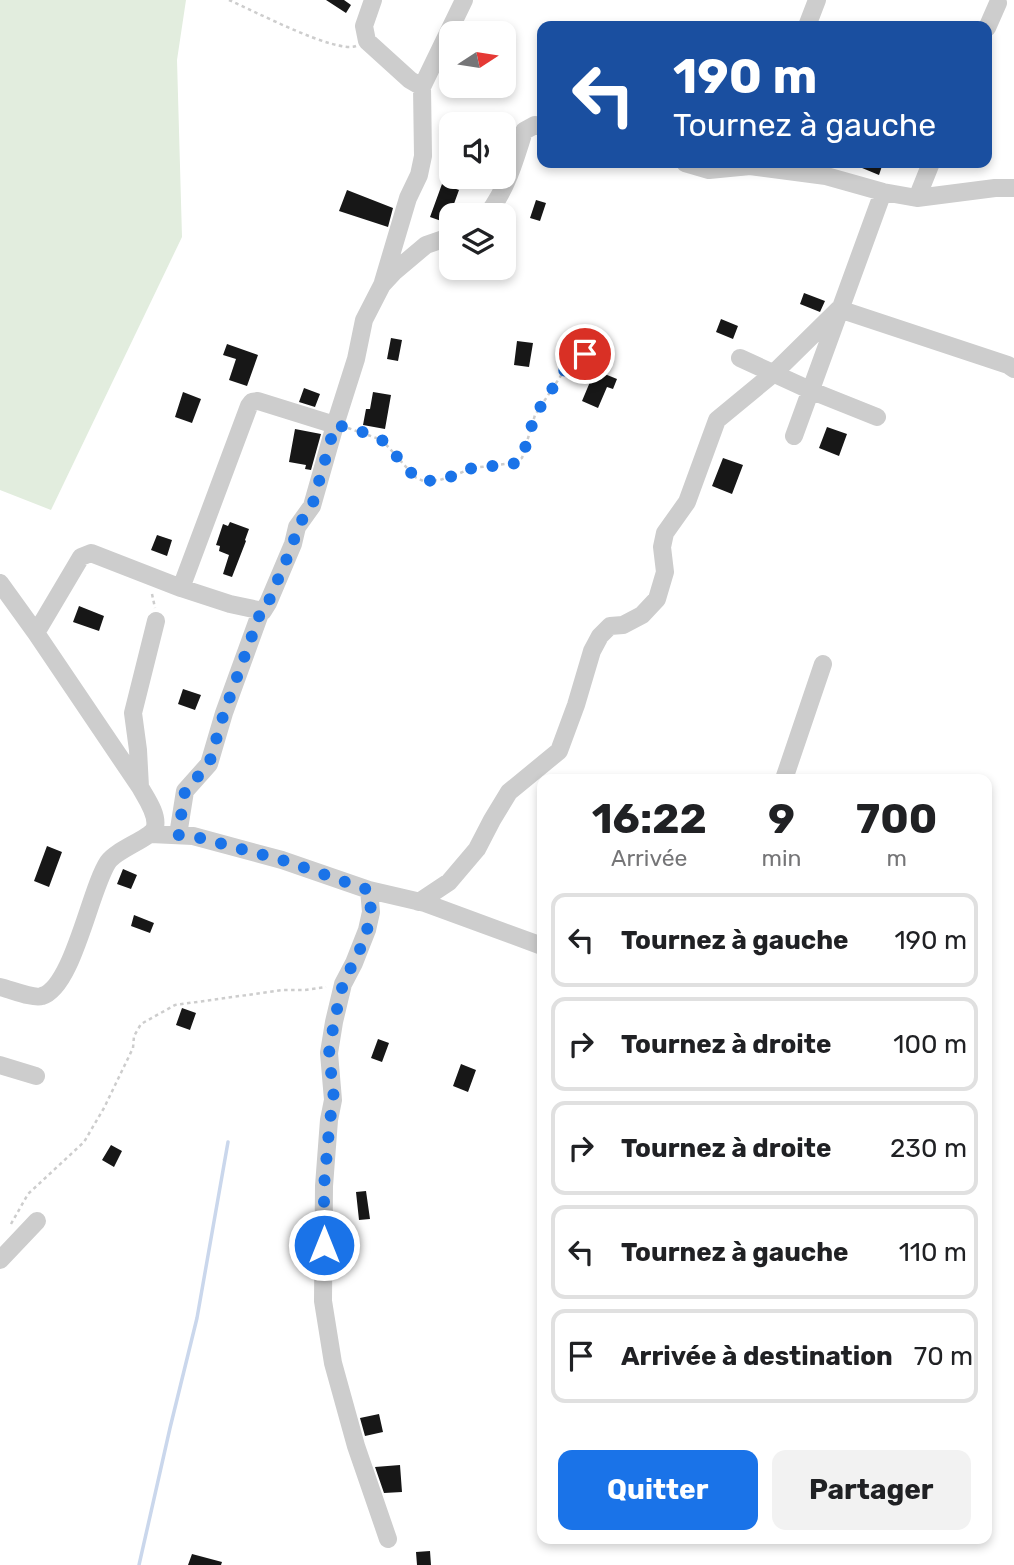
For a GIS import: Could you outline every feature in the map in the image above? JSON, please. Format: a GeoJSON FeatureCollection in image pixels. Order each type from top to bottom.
{"type":"FeatureCollection","features":[{"type":"Feature","properties":{"kind":"street"},"geometry":{"type":"LineString","coordinates":[[373,0],[364,26],[367,41],[410,80],[422,87]]}},
{"type":"Feature","properties":{"kind":"street"},"geometry":{"type":"LineString","coordinates":[[178,835],[185,791],[209,764],[224,713],[261,611],[264,611],[268,603],[293,544],[297,527],[312,506],[356,359],[364,320],[382,285],[408,198],[419,175],[423,156],[422,87],[464,0]]}},
{"type":"Feature","properties":{"kind":"street"},"geometry":{"type":"LineString","coordinates":[[809,21],[817,0]]}},
{"type":"Feature","properties":{"kind":"street"},"geometry":{"type":"LineString","coordinates":[[990,21],[998,3]]}},
{"type":"Feature","properties":{"kind":"street"},"geometry":{"type":"LineString","coordinates":[[497,203],[509,178],[524,131],[537,125]]}},
{"type":"Feature","properties":{"kind":"street"},"geometry":{"type":"LineString","coordinates":[[702,168],[723,168]]}},
{"type":"Feature","properties":{"kind":"street"},"geometry":{"type":"LineString","coordinates":[[775,168],[826,176],[883,192],[918,198],[1014,188]]}},
{"type":"Feature","properties":{"kind":"street"},"geometry":{"type":"LineString","coordinates":[[918,198],[929,168]]}},
{"type":"Feature","properties":{"kind":"street"},"geometry":{"type":"LineString","coordinates":[[794,436],[883,192]]}},
{"type":"Feature","properties":{"kind":"street"},"geometry":{"type":"LineString","coordinates":[[382,285],[426,246],[439,241]]}},
{"type":"Feature","properties":{"kind":"street"},"geometry":{"type":"LineString","coordinates":[[839,309],[1014,369]]}},
{"type":"Feature","properties":{"kind":"street"},"geometry":{"type":"LineString","coordinates":[[419,902],[449,882],[477,849],[509,792],[559,751],[592,651],[600,636],[610,626],[623,625],[642,615],[657,599],[665,572],[662,547],[665,533],[687,502],[717,420],[774,373],[839,309]]}},
{"type":"Feature","properties":{"kind":"street"},"geometry":{"type":"LineString","coordinates":[[740,358],[877,417]]}},
{"type":"Feature","properties":{"kind":"street"},"geometry":{"type":"LineString","coordinates":[[181,588],[252,402],[258,401],[335,425]]}},
{"type":"Feature","properties":{"kind":"street"},"geometry":{"type":"LineString","coordinates":[[36,633],[81,557],[91,553],[181,588],[261,611]]}},
{"type":"Feature","properties":{"kind":"street"},"geometry":{"type":"LineString","coordinates":[[0,583],[140,787],[155,819],[155,828],[151,834],[122,849],[108,862],[69,965],[52,989],[38,997],[0,987]]}},
{"type":"Feature","properties":{"kind":"street"},"geometry":{"type":"LineString","coordinates":[[140,787],[133,713],[156,621]]}},
{"type":"Feature","properties":{"kind":"street"},"geometry":{"type":"LineString","coordinates":[[785,774],[823,664]]}},
{"type":"Feature","properties":{"kind":"street"},"geometry":{"type":"LineString","coordinates":[[151,834],[193,836],[282,860],[369,890],[419,902],[537,944]]}},
{"type":"Feature","properties":{"kind":"street"},"geometry":{"type":"LineString","coordinates":[[369,890],[371,912],[367,930],[343,984],[329,1053],[334,1100],[324,1186],[323,1301],[333,1363],[356,1446],[387,1539]]}},
{"type":"Feature","properties":{"kind":"street"},"geometry":{"type":"LineString","coordinates":[[0,1065],[36,1076]]}},
{"type":"Feature","properties":{"kind":"street"},"geometry":{"type":"LineString","coordinates":[[0,1260],[37,1221]]}},
{"type":"Feature","properties":{"kind":"path"},"geometry":{"type":"LineString","coordinates":[[229,0],[328,43],[350,49],[367,41]]}},
{"type":"Feature","properties":{"kind":"path"},"geometry":{"type":"LineString","coordinates":[[335,425],[355,429],[382,440],[415,477],[424,481],[440,480],[472,468],[513,464],[522,458],[535,415],[566,368],[585,354]]}},
{"type":"Feature","properties":{"kind":"path"},"geometry":{"type":"LineString","coordinates":[[147,574],[155,604],[156,621]]}},
{"type":"Feature","properties":{"kind":"path"},"geometry":{"type":"LineString","coordinates":[[10,1227],[28,1194],[84,1142],[133,1048],[134,1036],[141,1024],[175,1005],[343,984]]}},
{"type":"Feature","properties":{"kind":"green space"},"geometry":{"type":"Polygon","coordinates":[[[0,0],[186,0],[177,60],[182,237],[51,510],[0,490],[0,0]]]}},
{"type":"Feature","properties":{"kind":"building"},"geometry":{"type":"Polygon","coordinates":[[[326,0],[344,0],[351,5],[346,13],[326,0]]]}},
{"type":"Feature","properties":{"kind":"building"},"geometry":{"type":"Polygon","coordinates":[[[862,168],[881,168],[879,175],[862,168]]]}},
{"type":"Feature","properties":{"kind":"building"},"geometry":{"type":"Polygon","coordinates":[[[440,189],[459,190],[454,203],[439,203],[439,220],[430,217],[440,189]]]}},
{"type":"Feature","properties":{"kind":"building"},"geometry":{"type":"Polygon","coordinates":[[[347,190],[393,208],[388,227],[339,211],[347,190]]]}},
{"type":"Feature","properties":{"kind":"building"},"geometry":{"type":"Polygon","coordinates":[[[536,200],[546,203],[540,221],[530,218],[536,200]]]}},
{"type":"Feature","properties":{"kind":"building"},"geometry":{"type":"Polygon","coordinates":[[[804,293],[825,301],[820,312],[800,304],[804,293]]]}},
{"type":"Feature","properties":{"kind":"building"},"geometry":{"type":"Polygon","coordinates":[[[721,319],[738,326],[733,339],[716,332],[721,319]]]}},
{"type":"Feature","properties":{"kind":"building"},"geometry":{"type":"Polygon","coordinates":[[[391,338],[402,340],[398,361],[387,359],[391,338]]]}},
{"type":"Feature","properties":{"kind":"building"},"geometry":{"type":"Polygon","coordinates":[[[517,341],[533,343],[529,367],[514,365],[517,341]]]}},
{"type":"Feature","properties":{"kind":"building"},"geometry":{"type":"Polygon","coordinates":[[[227,344],[258,355],[247,386],[229,380],[236,359],[223,355],[227,344]]]}},
{"type":"Feature","properties":{"kind":"building"},"geometry":{"type":"Polygon","coordinates":[[[595,370],[617,379],[613,389],[607,387],[598,408],[582,401],[595,370]]]}},
{"type":"Feature","properties":{"kind":"building"},"geometry":{"type":"Polygon","coordinates":[[[304,388],[320,394],[315,407],[299,402],[304,388]]]}},
{"type":"Feature","properties":{"kind":"building"},"geometry":{"type":"Polygon","coordinates":[[[183,392],[201,399],[192,423],[175,417],[183,392]]]}},
{"type":"Feature","properties":{"kind":"building"},"geometry":{"type":"Polygon","coordinates":[[[373,392],[391,395],[385,429],[363,425],[373,392]]]}},
{"type":"Feature","properties":{"kind":"building"},"geometry":{"type":"Polygon","coordinates":[[[827,427],[847,434],[839,456],[819,448],[827,427]]]}},
{"type":"Feature","properties":{"kind":"building"},"geometry":{"type":"Polygon","coordinates":[[[295,429],[321,434],[311,470],[305,469],[306,465],[289,462],[295,429]]]}},
{"type":"Feature","properties":{"kind":"building"},"geometry":{"type":"Polygon","coordinates":[[[723,458],[743,465],[732,494],[712,486],[723,458]]]}},
{"type":"Feature","properties":{"kind":"building"},"geometry":{"type":"Polygon","coordinates":[[[230,522],[249,529],[232,577],[223,574],[229,555],[219,551],[220,546],[216,545],[223,524],[228,526],[230,522]]]}},
{"type":"Feature","properties":{"kind":"building"},"geometry":{"type":"Polygon","coordinates":[[[157,535],[172,540],[167,556],[151,550],[157,535]]]}},
{"type":"Feature","properties":{"kind":"building"},"geometry":{"type":"Polygon","coordinates":[[[79,606],[104,616],[99,631],[73,622],[79,606]]]}},
{"type":"Feature","properties":{"kind":"building"},"geometry":{"type":"Polygon","coordinates":[[[183,689],[201,695],[195,710],[178,704],[183,689]]]}},
{"type":"Feature","properties":{"kind":"building"},"geometry":{"type":"Polygon","coordinates":[[[47,846],[62,852],[49,887],[34,881],[47,846]]]}},
{"type":"Feature","properties":{"kind":"building"},"geometry":{"type":"Polygon","coordinates":[[[123,869],[137,875],[131,889],[117,884],[123,869]]]}},
{"type":"Feature","properties":{"kind":"building"},"geometry":{"type":"Polygon","coordinates":[[[134,915],[154,923],[150,933],[131,926],[134,915]]]}},
{"type":"Feature","properties":{"kind":"building"},"geometry":{"type":"Polygon","coordinates":[[[182,1008],[196,1013],[190,1030],[176,1025],[182,1008]]]}},
{"type":"Feature","properties":{"kind":"building"},"geometry":{"type":"Polygon","coordinates":[[[378,1039],[389,1043],[382,1062],[371,1058],[378,1039]]]}},
{"type":"Feature","properties":{"kind":"building"},"geometry":{"type":"Polygon","coordinates":[[[461,1064],[476,1070],[468,1092],[453,1086],[461,1064]]]}},
{"type":"Feature","properties":{"kind":"building"},"geometry":{"type":"Polygon","coordinates":[[[111,1145],[122,1151],[114,1167],[102,1160],[111,1145]]]}},
{"type":"Feature","properties":{"kind":"building"},"geometry":{"type":"Polygon","coordinates":[[[366,1191],[370,1219],[359,1220],[356,1192],[366,1191]]]}},
{"type":"Feature","properties":{"kind":"building"},"geometry":{"type":"Polygon","coordinates":[[[379,1414],[383,1432],[365,1436],[360,1418],[379,1414]]]}},
{"type":"Feature","properties":{"kind":"building"},"geometry":{"type":"Polygon","coordinates":[[[400,1465],[402,1492],[384,1493],[375,1467],[400,1465]]]}},
{"type":"Feature","properties":{"kind":"building"},"geometry":{"type":"Polygon","coordinates":[[[430,1551],[431,1565],[417,1565],[416,1552],[430,1551]]]}},
{"type":"Feature","properties":{"kind":"building"},"geometry":{"type":"Polygon","coordinates":[[[192,1554],[222,1562],[221,1565],[188,1565],[192,1554]]]}},
{"type":"Feature","properties":{"kind":"waterway"},"geometry":{"type":"LineString","coordinates":[[139,1565],[197,1318],[228,1142]]}},
{"type":"Feature","properties":{"kind":"route"},"geometry":{"type":"LineString","coordinates":[[324,1245],[324,1186],[334,1100],[329,1053],[343,984],[367,930],[372,904],[369,890],[244,849],[193,836],[178,835],[185,791],[209,764],[224,713],[261,611],[264,611],[268,603],[293,544],[297,527],[312,506],[335,425],[355,429],[382,440],[415,477],[424,481],[440,480],[472,468],[513,464],[522,458],[535,415],[566,368],[585,354]]}}]}
